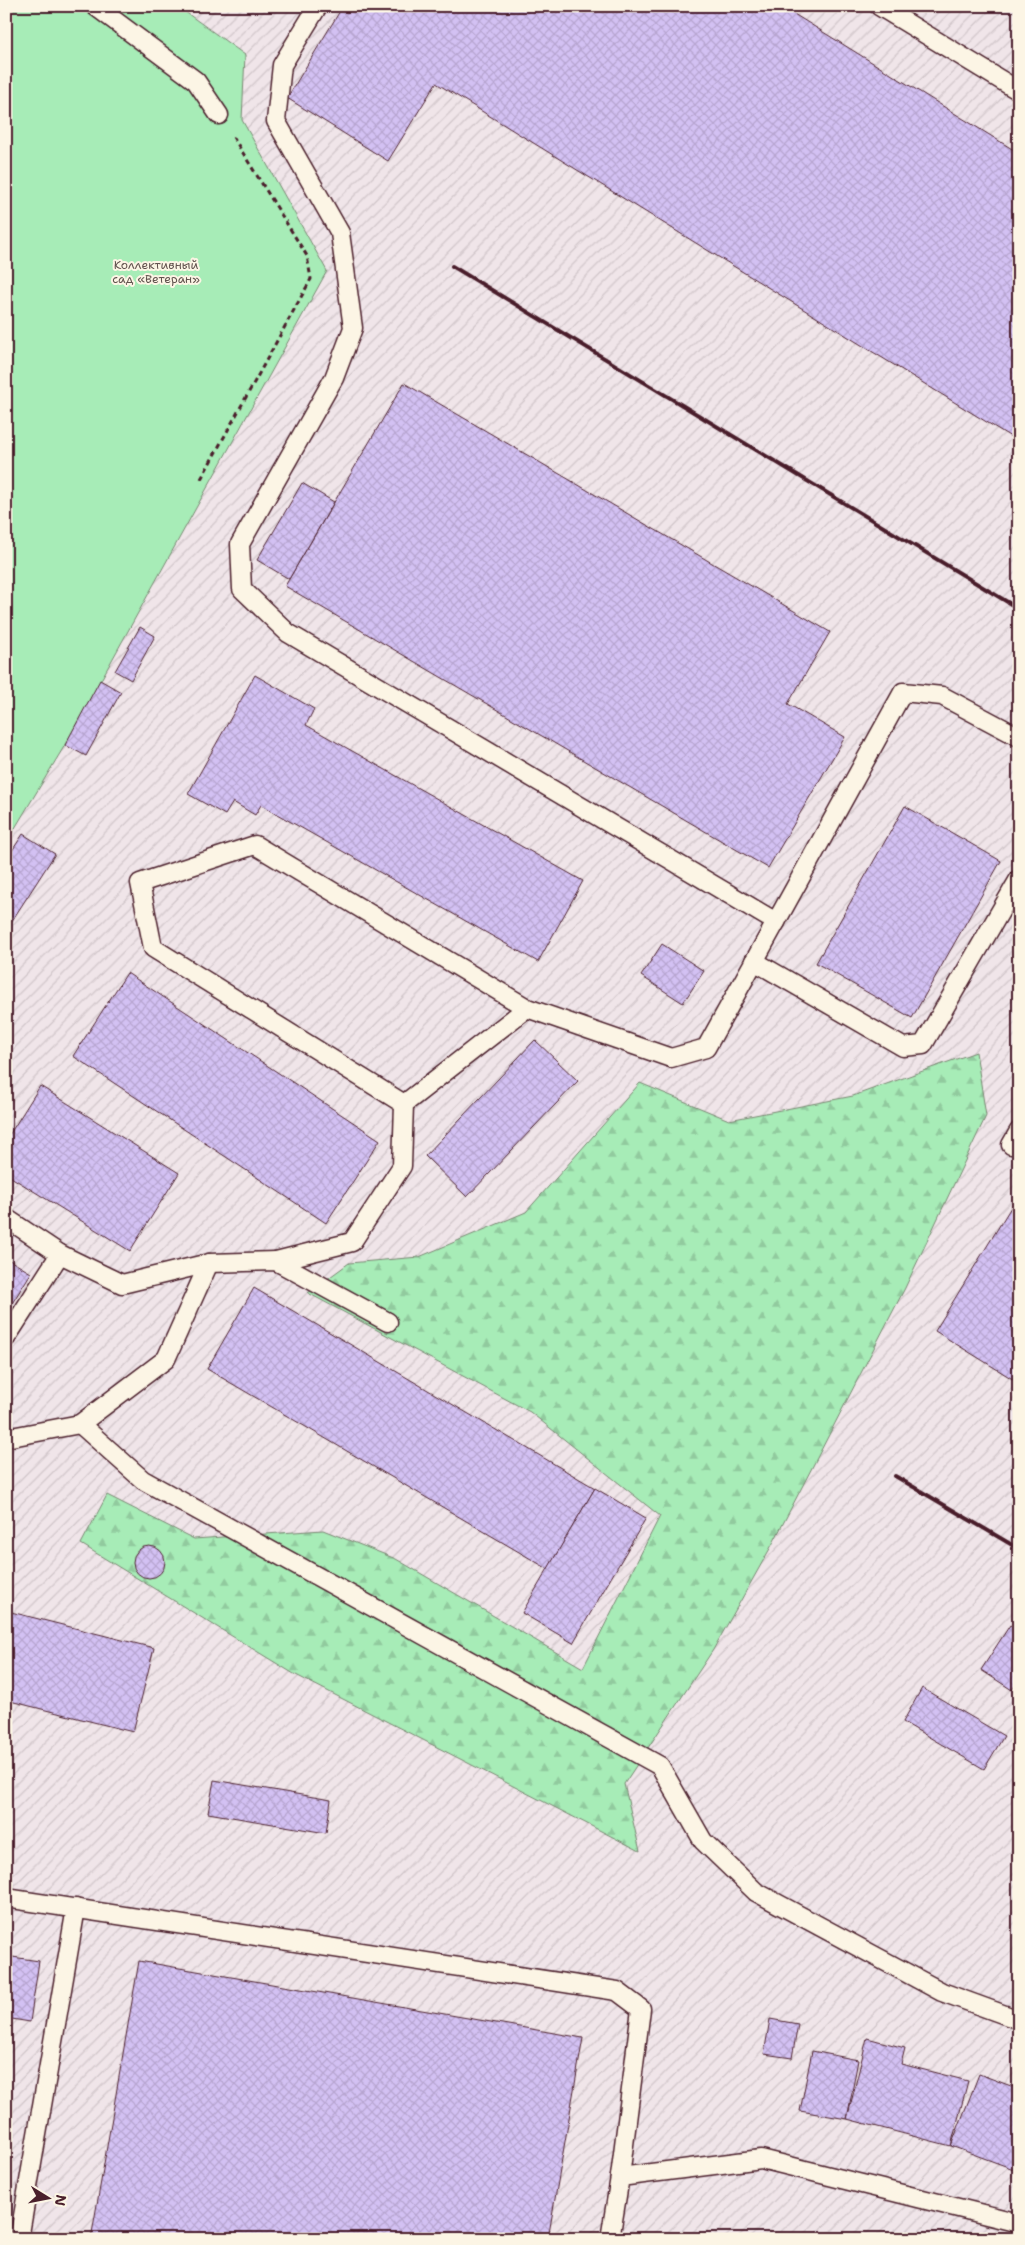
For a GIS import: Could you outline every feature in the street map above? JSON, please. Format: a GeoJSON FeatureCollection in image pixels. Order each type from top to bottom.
{"type":"FeatureCollection","features":[{"type":"Feature","properties":{"kind":"lane"},"geometry":{"type":"LineString","coordinates":[[95,6],[196,81],[219,115]]}},
{"type":"Feature","properties":{"kind":"lane"},"geometry":{"type":"LineString","coordinates":[[318,6],[282,65],[276,121],[340,233],[353,328],[334,378],[240,544],[242,590],[288,633],[776,922]]}},
{"type":"Feature","properties":{"kind":"lane"},"geometry":{"type":"LineString","coordinates":[[878,6],[1014,88],[1019,88]]}},
{"type":"Feature","properties":{"kind":"lane"},"geometry":{"type":"LineString","coordinates":[[404,1104],[153,948],[140,883],[255,845],[527,1008],[671,1058],[706,1048],[903,692],[942,696],[1019,737]]}},
{"type":"Feature","properties":{"kind":"lane"},"geometry":{"type":"LineString","coordinates":[[754,961],[903,1047],[923,1045],[1019,879]]}},
{"type":"Feature","properties":{"kind":"lane"},"geometry":{"type":"LineString","coordinates":[[404,1104],[527,1008]]}},
{"type":"Feature","properties":{"kind":"lane"},"geometry":{"type":"LineString","coordinates":[[6,1218],[60,1254],[122,1284],[209,1263],[276,1261],[352,1242],[402,1166],[404,1104]]}},
{"type":"Feature","properties":{"kind":"lane"},"geometry":{"type":"LineString","coordinates":[[6,1338],[60,1254]]}},
{"type":"Feature","properties":{"kind":"lane"},"geometry":{"type":"LineString","coordinates":[[276,1261],[388,1322]]}},
{"type":"Feature","properties":{"kind":"lane"},"geometry":{"type":"LineString","coordinates":[[6,1438],[80,1424],[166,1359],[209,1263]]}},
{"type":"Feature","properties":{"kind":"lane"},"geometry":{"type":"LineString","coordinates":[[80,1424],[143,1480],[660,1766],[704,1841],[756,1892],[942,1992],[1019,2020]]}},
{"type":"Feature","properties":{"kind":"lane"},"geometry":{"type":"LineString","coordinates":[[6,1898],[617,1991],[641,2009],[620,2177],[610,2239]]}},
{"type":"Feature","properties":{"kind":"lane"},"geometry":{"type":"LineString","coordinates":[[19,2239],[76,1908]]}},
{"type":"Feature","properties":{"kind":"lane"},"geometry":{"type":"LineString","coordinates":[[620,2177],[761,2159],[1019,2223]]}},
{"type":"Feature","properties":{"kind":"path"},"geometry":{"type":"LineString","coordinates":[[201,479],[311,279],[307,256],[219,115]]}},
{"type":"Feature","properties":{"kind":"shaded area"},"geometry":{"type":"Polygon","coordinates":[[[177,6],[1019,6],[1019,2239],[6,2239],[6,843],[65,745],[327,271],[242,120],[245,55],[177,6]]]}},
{"type":"Feature","properties":{"kind":"green space","name":"Коллективный сад «Ветеран»"},"geometry":{"type":"Polygon","coordinates":[[[6,6],[177,6],[245,55],[242,120],[327,271],[65,745],[6,843],[6,6]]]}},
{"type":"Feature","properties":{"kind":"green space"},"geometry":{"type":"Polygon","coordinates":[[[976,1052],[986,1116],[905,1288],[772,1545],[713,1650],[624,1784],[640,1851],[294,1674],[81,1544],[107,1495],[194,1539],[323,1530],[396,1559],[583,1668],[660,1516],[530,1412],[308,1293],[349,1263],[419,1257],[526,1212],[640,1083],[729,1120],[853,1096],[976,1052]]]}},
{"type":"Feature","properties":{"kind":"building"},"geometry":{"type":"Polygon","coordinates":[[[343,6],[781,6],[1017,152],[1019,149],[1019,442],[436,83],[388,161],[287,98],[343,6]]]}},
{"type":"Feature","properties":{"kind":"building"},"geometry":{"type":"Polygon","coordinates":[[[404,383],[830,632],[788,704],[845,737],[768,868],[285,586],[404,383]]]}},
{"type":"Feature","properties":{"kind":"building"},"geometry":{"type":"Polygon","coordinates":[[[302,483],[334,502],[289,579],[257,560],[302,483]]]}},
{"type":"Feature","properties":{"kind":"building"},"geometry":{"type":"Polygon","coordinates":[[[140,627],[155,636],[131,680],[115,671],[140,627]]]}},
{"type":"Feature","properties":{"kind":"building"},"geometry":{"type":"Polygon","coordinates":[[[255,675],[314,709],[306,725],[583,881],[538,962],[261,805],[255,815],[233,802],[225,815],[188,794],[255,675]]]}},
{"type":"Feature","properties":{"kind":"building"},"geometry":{"type":"Polygon","coordinates":[[[100,680],[121,692],[86,756],[65,745],[100,680]]]}},
{"type":"Feature","properties":{"kind":"building"},"geometry":{"type":"Polygon","coordinates":[[[905,806],[1001,861],[912,1018],[816,963],[905,806]]]}},
{"type":"Feature","properties":{"kind":"building"},"geometry":{"type":"Polygon","coordinates":[[[23,834],[55,854],[6,930],[6,860],[23,834]]]}},
{"type":"Feature","properties":{"kind":"building"},"geometry":{"type":"Polygon","coordinates":[[[662,944],[704,971],[683,1003],[641,976],[662,944]]]}},
{"type":"Feature","properties":{"kind":"building"},"geometry":{"type":"Polygon","coordinates":[[[127,973],[380,1140],[326,1223],[73,1056],[127,973]]]}},
{"type":"Feature","properties":{"kind":"building"},"geometry":{"type":"Polygon","coordinates":[[[535,1040],[578,1081],[467,1197],[425,1156],[535,1040]]]}},
{"type":"Feature","properties":{"kind":"building"},"geometry":{"type":"Polygon","coordinates":[[[40,1086],[179,1173],[130,1251],[6,1174],[6,1140],[40,1086]]]}},
{"type":"Feature","properties":{"kind":"building"},"geometry":{"type":"Polygon","coordinates":[[[1019,1194],[1019,1383],[935,1331],[1019,1194]]]}},
{"type":"Feature","properties":{"kind":"building"},"geometry":{"type":"Polygon","coordinates":[[[6,1258],[31,1273],[6,1313],[6,1258]]]}},
{"type":"Feature","properties":{"kind":"building"},"geometry":{"type":"Polygon","coordinates":[[[254,1288],[595,1488],[548,1569],[207,1369],[254,1288]]]}},
{"type":"Feature","properties":{"kind":"building"},"geometry":{"type":"Polygon","coordinates":[[[595,1488],[646,1518],[573,1643],[522,1613],[595,1488]]]}},
{"type":"Feature","properties":{"kind":"building"},"geometry":{"type":"Polygon","coordinates":[[[149,1546],[161,1550],[165,1562],[161,1574],[149,1578],[137,1574],[133,1562],[137,1550],[149,1546]]]}},
{"type":"Feature","properties":{"kind":"building"},"geometry":{"type":"Polygon","coordinates":[[[11,1612],[154,1648],[133,1732],[6,1700],[6,1629],[11,1612]]]}},
{"type":"Feature","properties":{"kind":"building"},"geometry":{"type":"Polygon","coordinates":[[[1010,1625],[1019,1631],[1019,1680],[1012,1690],[981,1670],[1010,1625]]]}},
{"type":"Feature","properties":{"kind":"building"},"geometry":{"type":"Polygon","coordinates":[[[922,1688],[1004,1736],[984,1769],[903,1722],[922,1688]]]}},
{"type":"Feature","properties":{"kind":"building"},"geometry":{"type":"Polygon","coordinates":[[[214,1780],[331,1800],[326,1833],[208,1813],[214,1780]]]}},
{"type":"Feature","properties":{"kind":"building"},"geometry":{"type":"Polygon","coordinates":[[[6,1956],[39,1961],[30,2022],[6,2018],[6,1956]]]}},
{"type":"Feature","properties":{"kind":"building"},"geometry":{"type":"Polygon","coordinates":[[[139,1961],[583,2038],[548,2239],[91,2239],[139,1961]]]}},
{"type":"Feature","properties":{"kind":"building"},"geometry":{"type":"Polygon","coordinates":[[[770,2019],[798,2024],[792,2058],[764,2054],[770,2019]]]}},
{"type":"Feature","properties":{"kind":"building"},"geometry":{"type":"Polygon","coordinates":[[[867,2038],[905,2048],[901,2064],[968,2081],[951,2146],[847,2119],[867,2038]]]}},
{"type":"Feature","properties":{"kind":"building"},"geometry":{"type":"Polygon","coordinates":[[[812,2051],[858,2060],[847,2119],[800,2111],[812,2051]]]}},
{"type":"Feature","properties":{"kind":"building"},"geometry":{"type":"Polygon","coordinates":[[[979,2074],[1019,2089],[1019,2171],[951,2146],[979,2074]]]}},
{"type":"Feature","properties":{"kind":"railway"},"geometry":{"type":"LineString","coordinates":[[452,266],[1019,609]]}},
{"type":"Feature","properties":{"kind":"railway"},"geometry":{"type":"LineString","coordinates":[[895,1476],[1019,1549]]}}]}
